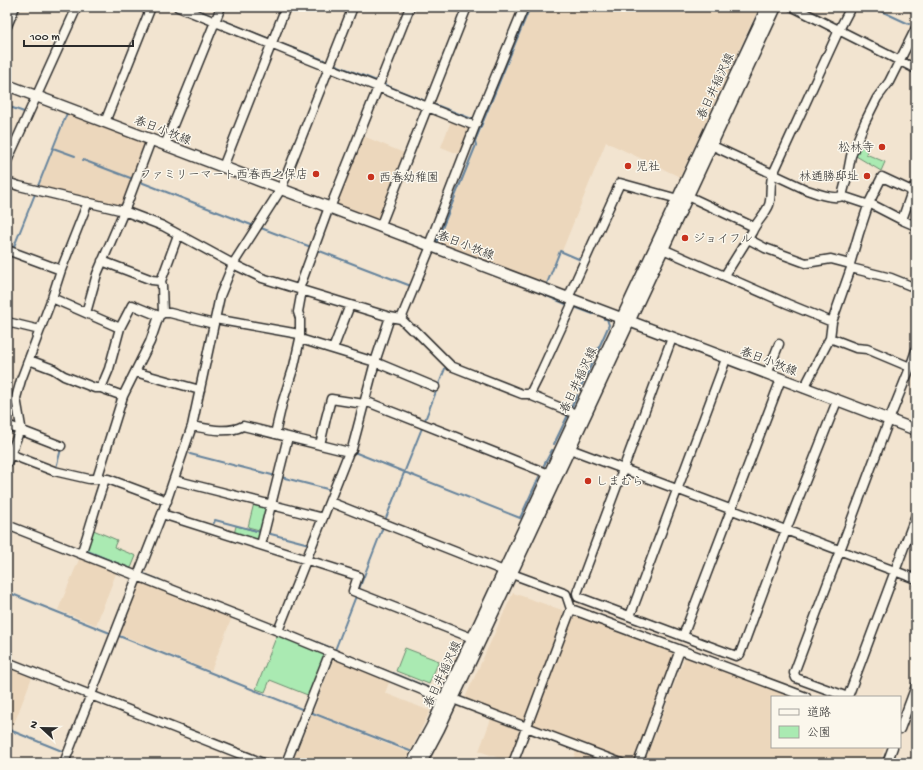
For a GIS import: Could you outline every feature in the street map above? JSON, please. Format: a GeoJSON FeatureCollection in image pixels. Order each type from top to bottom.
{"type":"FeatureCollection","features":[{"type":"Feature","properties":{"kind":"main road","name":"春日井稲沢線"},"geometry":{"type":"LineString","coordinates":[[412,763],[432,726],[449,699],[508,572],[570,449],[678,199],[767,7]]}},
{"type":"Feature","properties":{"kind":"main road","name":"春日井稲沢線"},"geometry":{"type":"LineString","coordinates":[[421,763],[439,729],[472,638],[508,572],[576,414],[663,249],[776,7]]}},
{"type":"Feature","properties":{"kind":"main road","name":"春日小牧線"},"geometry":{"type":"LineString","coordinates":[[7,85],[916,430]]}},
{"type":"Feature","properties":{"kind":"street"},"geometry":{"type":"LineString","coordinates":[[7,26],[15,7]]}},
{"type":"Feature","properties":{"kind":"street"},"geometry":{"type":"LineString","coordinates":[[7,161],[77,7]]}},
{"type":"Feature","properties":{"kind":"street"},"geometry":{"type":"LineString","coordinates":[[105,122],[151,7]]}},
{"type":"Feature","properties":{"kind":"street"},"geometry":{"type":"LineString","coordinates":[[178,7],[475,126]]}},
{"type":"Feature","properties":{"kind":"street"},"geometry":{"type":"LineString","coordinates":[[166,145],[221,7]]}},
{"type":"Feature","properties":{"kind":"street"},"geometry":{"type":"LineString","coordinates":[[223,167],[286,7]]}},
{"type":"Feature","properties":{"kind":"street"},"geometry":{"type":"LineString","coordinates":[[64,763],[167,501],[192,426],[220,296],[233,264],[281,189],[354,7]]}},
{"type":"Feature","properties":{"kind":"street"},"geometry":{"type":"LineString","coordinates":[[275,434],[282,404],[294,366],[300,336],[300,318],[298,312],[301,290],[329,207],[410,7]]}},
{"type":"Feature","properties":{"kind":"street"},"geometry":{"type":"LineString","coordinates":[[380,226],[467,7]]}},
{"type":"Feature","properties":{"kind":"street"},"geometry":{"type":"LineString","coordinates":[[401,320],[475,126],[524,7]]}},
{"type":"Feature","properties":{"kind":"street"},"geometry":{"type":"LineString","coordinates":[[793,7],[916,69]]}},
{"type":"Feature","properties":{"kind":"street"},"geometry":{"type":"LineString","coordinates":[[725,276],[754,227],[770,204],[773,174],[851,7]]}},
{"type":"Feature","properties":{"kind":"street"},"geometry":{"type":"LineString","coordinates":[[842,196],[851,156],[865,122],[877,98],[889,82],[916,28]]}},
{"type":"Feature","properties":{"kind":"street"},"geometry":{"type":"LineString","coordinates":[[86,313],[97,274],[112,240],[151,140]]}},
{"type":"Feature","properties":{"kind":"street"},"geometry":{"type":"LineString","coordinates":[[711,145],[807,190],[823,196],[842,196],[869,204],[916,226]]}},
{"type":"Feature","properties":{"kind":"street"},"geometry":{"type":"LineString","coordinates":[[804,388],[830,338],[832,322],[851,266],[859,233],[869,204],[882,177],[914,188],[902,220]]}},
{"type":"Feature","properties":{"kind":"street"},"geometry":{"type":"LineString","coordinates":[[7,182],[124,210],[163,226],[262,278],[401,320],[411,329],[415,330],[451,366],[522,394],[530,394],[576,414]]}},
{"type":"Feature","properties":{"kind":"street"},"geometry":{"type":"LineString","coordinates":[[530,394],[541,372],[620,183],[678,199]]}},
{"type":"Feature","properties":{"kind":"street"},"geometry":{"type":"LineString","coordinates":[[688,196],[754,227]]}},
{"type":"Feature","properties":{"kind":"street"},"geometry":{"type":"LineString","coordinates":[[7,463],[9,454],[21,427],[16,398],[21,380],[61,270],[88,202]]}},
{"type":"Feature","properties":{"kind":"street"},"geometry":{"type":"LineString","coordinates":[[81,554],[98,497],[101,479],[123,396],[150,342],[161,314],[161,281],[178,235]]}},
{"type":"Feature","properties":{"kind":"street"},"geometry":{"type":"LineString","coordinates":[[748,239],[765,248],[806,263],[831,258],[916,288]]}},
{"type":"Feature","properties":{"kind":"street"},"geometry":{"type":"LineString","coordinates":[[663,249],[832,322]]}},
{"type":"Feature","properties":{"kind":"street"},"geometry":{"type":"LineString","coordinates":[[7,250],[61,270]]}},
{"type":"Feature","properties":{"kind":"street"},"geometry":{"type":"LineString","coordinates":[[102,261],[152,280],[161,281]]}},
{"type":"Feature","properties":{"kind":"street"},"geometry":{"type":"LineString","coordinates":[[52,298],[120,328]]}},
{"type":"Feature","properties":{"kind":"street"},"geometry":{"type":"LineString","coordinates":[[102,388],[109,369],[120,328],[132,305],[161,314],[170,313],[300,336],[333,349],[374,362],[436,387]]}},
{"type":"Feature","properties":{"kind":"street"},"geometry":{"type":"LineString","coordinates":[[333,349],[350,305]]}},
{"type":"Feature","properties":{"kind":"street"},"geometry":{"type":"LineString","coordinates":[[278,631],[349,452],[352,449],[365,403],[374,362],[390,317]]}},
{"type":"Feature","properties":{"kind":"street"},"geometry":{"type":"LineString","coordinates":[[8,324],[40,330]]}},
{"type":"Feature","properties":{"kind":"street"},"geometry":{"type":"LineString","coordinates":[[672,338],[577,593],[578,597],[736,656],[740,654],[786,530],[837,401]]}},
{"type":"Feature","properties":{"kind":"street"},"geometry":{"type":"LineString","coordinates":[[830,338],[856,348],[867,350],[912,368]]}},
{"type":"Feature","properties":{"kind":"street"},"geometry":{"type":"LineString","coordinates":[[767,374],[779,344]]}},
{"type":"Feature","properties":{"kind":"street"},"geometry":{"type":"LineString","coordinates":[[916,350],[912,368],[889,420],[794,673],[796,678],[845,696],[849,694],[916,515]]}},
{"type":"Feature","properties":{"kind":"street"},"geometry":{"type":"LineString","coordinates":[[630,616],[726,359]]}},
{"type":"Feature","properties":{"kind":"street"},"geometry":{"type":"LineString","coordinates":[[29,360],[95,388],[102,388],[123,396]]}},
{"type":"Feature","properties":{"kind":"street"},"geometry":{"type":"LineString","coordinates":[[135,372],[200,390]]}},
{"type":"Feature","properties":{"kind":"street"},"geometry":{"type":"LineString","coordinates":[[683,636],[781,379]]}},
{"type":"Feature","properties":{"kind":"street"},"geometry":{"type":"LineString","coordinates":[[320,445],[331,399],[365,403],[549,474]]}},
{"type":"Feature","properties":{"kind":"street"},"geometry":{"type":"LineString","coordinates":[[7,425],[61,446]]}},
{"type":"Feature","properties":{"kind":"street"},"geometry":{"type":"LineString","coordinates":[[192,426],[215,431],[229,430],[243,426],[349,452]]}},
{"type":"Feature","properties":{"kind":"street"},"geometry":{"type":"LineString","coordinates":[[261,545],[288,437]]}},
{"type":"Feature","properties":{"kind":"street"},"geometry":{"type":"LineString","coordinates":[[570,449],[916,579]]}},
{"type":"Feature","properties":{"kind":"street"},"geometry":{"type":"LineString","coordinates":[[9,454],[54,471],[90,479],[108,480],[167,501]]}},
{"type":"Feature","properties":{"kind":"street"},"geometry":{"type":"LineString","coordinates":[[174,480],[323,518]]}},
{"type":"Feature","properties":{"kind":"street"},"geometry":{"type":"LineString","coordinates":[[330,502],[566,594],[570,609],[513,763]]}},
{"type":"Feature","properties":{"kind":"street"},"geometry":{"type":"LineString","coordinates":[[162,514],[358,576],[353,591],[472,638]]}},
{"type":"Feature","properties":{"kind":"street"},"geometry":{"type":"LineString","coordinates":[[7,525],[449,699],[621,763]]}},
{"type":"Feature","properties":{"kind":"street"},"geometry":{"type":"LineString","coordinates":[[570,609],[803,696]]}},
{"type":"Feature","properties":{"kind":"street"},"geometry":{"type":"LineString","coordinates":[[638,763],[680,650]]}},
{"type":"Feature","properties":{"kind":"street"},"geometry":{"type":"LineString","coordinates":[[286,763],[330,652]]}},
{"type":"Feature","properties":{"kind":"street"},"geometry":{"type":"LineString","coordinates":[[7,662],[263,763]]}},
{"type":"Feature","properties":{"kind":"street"},"geometry":{"type":"LineString","coordinates":[[901,726],[916,686]]}},
{"type":"Feature","properties":{"kind":"street"},"geometry":{"type":"LineString","coordinates":[[887,763],[893,748]]}},
{"type":"Feature","properties":{"kind":"shaded area"},"geometry":{"type":"Polygon","coordinates":[[[531,7],[759,7],[680,177],[606,142],[562,251],[559,251],[546,286],[437,244],[531,7]]]}},
{"type":"Feature","properties":{"kind":"shaded area"},"geometry":{"type":"Polygon","coordinates":[[[68,112],[146,142],[122,206],[39,186],[68,112]]]}},
{"type":"Feature","properties":{"kind":"shaded area"},"geometry":{"type":"Polygon","coordinates":[[[451,121],[469,128],[470,131],[461,155],[441,147],[451,121]]]}},
{"type":"Feature","properties":{"kind":"shaded area","name":"西春幼稚園"},"geometry":{"type":"Polygon","coordinates":[[[363,136],[404,153],[378,218],[375,219],[338,205],[337,201],[363,136]]]}},
{"type":"Feature","properties":{"kind":"shaded area"},"geometry":{"type":"Polygon","coordinates":[[[80,557],[117,571],[96,625],[58,610],[80,557]]]}},
{"type":"Feature","properties":{"kind":"shaded area"},"geometry":{"type":"Polygon","coordinates":[[[142,581],[232,617],[211,671],[119,634],[139,582],[142,581]]]}},
{"type":"Feature","properties":{"kind":"shaded area"},"geometry":{"type":"Polygon","coordinates":[[[513,593],[562,610],[564,616],[525,720],[521,722],[464,700],[513,593]]]}},
{"type":"Feature","properties":{"kind":"shaded area"},"geometry":{"type":"Polygon","coordinates":[[[577,616],[671,650],[674,656],[634,760],[629,761],[535,727],[533,721],[572,619],[577,616]]]}},
{"type":"Feature","properties":{"kind":"shaded area"},"geometry":{"type":"Polygon","coordinates":[[[686,657],[790,696],[771,696],[771,748],[885,748],[879,763],[644,763],[686,657]]]}},
{"type":"Feature","properties":{"kind":"shaded area"},"geometry":{"type":"Polygon","coordinates":[[[334,658],[390,680],[385,693],[430,711],[411,750],[313,712],[334,658]]]}},
{"type":"Feature","properties":{"kind":"shaded area"},"geometry":{"type":"Polygon","coordinates":[[[7,668],[32,677],[12,729],[7,727],[7,668]]]}},
{"type":"Feature","properties":{"kind":"shaded area"},"geometry":{"type":"Polygon","coordinates":[[[312,714],[409,753],[404,763],[292,763],[312,714]]]}},
{"type":"Feature","properties":{"kind":"shaded area"},"geometry":{"type":"Polygon","coordinates":[[[491,719],[517,729],[520,734],[510,762],[479,751],[491,719]]]}},
{"type":"Feature","properties":{"kind":"shaded area"},"geometry":{"type":"Polygon","coordinates":[[[577,751],[607,763],[572,763],[577,751]]]}},
{"type":"Feature","properties":{"kind":"green space"},"geometry":{"type":"Polygon","coordinates":[[[861,144],[868,148],[866,154],[885,162],[881,171],[856,156],[861,144]]]}},
{"type":"Feature","properties":{"kind":"green space"},"geometry":{"type":"Polygon","coordinates":[[[254,503],[268,507],[263,531],[248,527],[254,503]]]}},
{"type":"Feature","properties":{"kind":"green space"},"geometry":{"type":"Polygon","coordinates":[[[236,526],[263,533],[261,541],[234,534],[236,526]]]}},
{"type":"Feature","properties":{"kind":"green space"},"geometry":{"type":"Polygon","coordinates":[[[91,529],[117,540],[114,547],[136,556],[131,568],[85,550],[91,529]]]}},
{"type":"Feature","properties":{"kind":"green space"},"geometry":{"type":"Polygon","coordinates":[[[277,635],[327,655],[310,696],[270,680],[265,692],[256,689],[277,635]]]}},
{"type":"Feature","properties":{"kind":"green space"},"geometry":{"type":"Polygon","coordinates":[[[405,648],[439,661],[429,684],[396,671],[405,648]]]}},
{"type":"Feature","properties":{"kind":"waterway"},"geometry":{"type":"LineString","coordinates":[[7,12],[9,7]]}},
{"type":"Feature","properties":{"kind":"waterway"},"geometry":{"type":"LineString","coordinates":[[190,7],[210,15]]}},
{"type":"Feature","properties":{"kind":"waterway"},"geometry":{"type":"LineString","coordinates":[[436,243],[476,145],[475,141],[530,7]]}},
{"type":"Feature","properties":{"kind":"waterway"},"geometry":{"type":"LineString","coordinates":[[881,11],[909,24]]}},
{"type":"Feature","properties":{"kind":"waterway"},"geometry":{"type":"LineString","coordinates":[[222,20],[267,38]]}},
{"type":"Feature","properties":{"kind":"waterway"},"geometry":{"type":"LineString","coordinates":[[279,43],[324,60]]}},
{"type":"Feature","properties":{"kind":"waterway"},"geometry":{"type":"LineString","coordinates":[[336,65],[374,80]]}},
{"type":"Feature","properties":{"kind":"waterway"},"geometry":{"type":"LineString","coordinates":[[385,85],[423,100]]}},
{"type":"Feature","properties":{"kind":"waterway"},"geometry":{"type":"LineString","coordinates":[[436,105],[472,119]]}},
{"type":"Feature","properties":{"kind":"waterway"},"geometry":{"type":"LineString","coordinates":[[7,106],[24,112]]}},
{"type":"Feature","properties":{"kind":"waterway"},"geometry":{"type":"LineString","coordinates":[[67,113],[53,148],[75,156]]}},
{"type":"Feature","properties":{"kind":"waterway"},"geometry":{"type":"LineString","coordinates":[[38,186],[53,148]]}},
{"type":"Feature","properties":{"kind":"waterway"},"geometry":{"type":"LineString","coordinates":[[83,160],[133,179]]}},
{"type":"Feature","properties":{"kind":"waterway"},"geometry":{"type":"LineString","coordinates":[[138,181],[254,226]]}},
{"type":"Feature","properties":{"kind":"waterway"},"geometry":{"type":"LineString","coordinates":[[13,249],[35,194]]}},
{"type":"Feature","properties":{"kind":"waterway"},"geometry":{"type":"LineString","coordinates":[[261,228],[311,247]]}},
{"type":"Feature","properties":{"kind":"waterway"},"geometry":{"type":"LineString","coordinates":[[317,250],[411,286]]}},
{"type":"Feature","properties":{"kind":"waterway"},"geometry":{"type":"LineString","coordinates":[[546,286],[560,251],[581,260]]}},
{"type":"Feature","properties":{"kind":"waterway"},"geometry":{"type":"LineString","coordinates":[[547,296],[566,304]]}},
{"type":"Feature","properties":{"kind":"waterway"},"geometry":{"type":"LineString","coordinates":[[577,308],[593,314]]}},
{"type":"Feature","properties":{"kind":"waterway"},"geometry":{"type":"LineString","coordinates":[[596,354],[609,325],[607,319],[604,319]]}},
{"type":"Feature","properties":{"kind":"waterway"},"geometry":{"type":"LineString","coordinates":[[579,390],[593,361]]}},
{"type":"Feature","properties":{"kind":"waterway"},"geometry":{"type":"LineString","coordinates":[[425,420],[446,366],[445,365]]}},
{"type":"Feature","properties":{"kind":"waterway"},"geometry":{"type":"LineString","coordinates":[[571,408],[577,395]]}},
{"type":"Feature","properties":{"kind":"waterway"},"geometry":{"type":"LineString","coordinates":[[554,444],[568,415],[565,413]]}},
{"type":"Feature","properties":{"kind":"waterway"},"geometry":{"type":"LineString","coordinates":[[386,518],[422,428]]}},
{"type":"Feature","properties":{"kind":"waterway"},"geometry":{"type":"LineString","coordinates":[[56,468],[61,449]]}},
{"type":"Feature","properties":{"kind":"waterway"},"geometry":{"type":"LineString","coordinates":[[544,465],[552,450]]}},
{"type":"Feature","properties":{"kind":"waterway"},"geometry":{"type":"LineString","coordinates":[[354,452],[520,518],[539,477]]}},
{"type":"Feature","properties":{"kind":"waterway"},"geometry":{"type":"LineString","coordinates":[[190,454],[276,476]]}},
{"type":"Feature","properties":{"kind":"waterway"},"geometry":{"type":"LineString","coordinates":[[281,477],[331,490]]}},
{"type":"Feature","properties":{"kind":"waterway"},"geometry":{"type":"LineString","coordinates":[[214,523],[215,520],[261,532]]}},
{"type":"Feature","properties":{"kind":"waterway"},"geometry":{"type":"LineString","coordinates":[[359,589],[383,527]]}},
{"type":"Feature","properties":{"kind":"waterway"},"geometry":{"type":"LineString","coordinates":[[267,533],[309,544]]}},
{"type":"Feature","properties":{"kind":"waterway"},"geometry":{"type":"LineString","coordinates":[[85,550],[133,570]]}},
{"type":"Feature","properties":{"kind":"waterway"},"geometry":{"type":"LineString","coordinates":[[144,574],[160,580]]}},
{"type":"Feature","properties":{"kind":"waterway"},"geometry":{"type":"LineString","coordinates":[[7,592],[110,633]]}},
{"type":"Feature","properties":{"kind":"waterway"},"geometry":{"type":"LineString","coordinates":[[337,651],[335,650],[356,596]]}},
{"type":"Feature","properties":{"kind":"waterway"},"geometry":{"type":"LineString","coordinates":[[119,636],[304,710]]}},
{"type":"Feature","properties":{"kind":"waterway"},"geometry":{"type":"LineString","coordinates":[[308,639],[329,647]]}},
{"type":"Feature","properties":{"kind":"waterway"},"geometry":{"type":"LineString","coordinates":[[344,654],[351,656]]}},
{"type":"Feature","properties":{"kind":"waterway"},"geometry":{"type":"LineString","coordinates":[[368,664],[379,668]]}},
{"type":"Feature","properties":{"kind":"waterway"},"geometry":{"type":"LineString","coordinates":[[382,669],[389,672]]}},
{"type":"Feature","properties":{"kind":"waterway"},"geometry":{"type":"LineString","coordinates":[[393,673],[434,690]]}},
{"type":"Feature","properties":{"kind":"waterway"},"geometry":{"type":"LineString","coordinates":[[310,712],[410,751]]}},
{"type":"Feature","properties":{"kind":"waterway"},"geometry":{"type":"LineString","coordinates":[[7,729],[62,751]]}},
{"type":"Feature","properties":{"kind":"place","name":"松林寺"},"geometry":{"type":"Point","coordinates":[882,147]}},
{"type":"Feature","properties":{"kind":"place","name":"児社"},"geometry":{"type":"Point","coordinates":[628,166]}},
{"type":"Feature","properties":{"kind":"place","name":"ファミリーマート西春西之保店"},"geometry":{"type":"Point","coordinates":[316,174]}},
{"type":"Feature","properties":{"kind":"place","name":"林通勝邸址"},"geometry":{"type":"Point","coordinates":[867,176]}},
{"type":"Feature","properties":{"kind":"place","name":"西春幼稚園"},"geometry":{"type":"Point","coordinates":[371,177]}},
{"type":"Feature","properties":{"kind":"place","name":"ジョイフル"},"geometry":{"type":"Point","coordinates":[685,238]}},
{"type":"Feature","properties":{"kind":"place","name":"しまむら"},"geometry":{"type":"Point","coordinates":[588,481]}}]}
